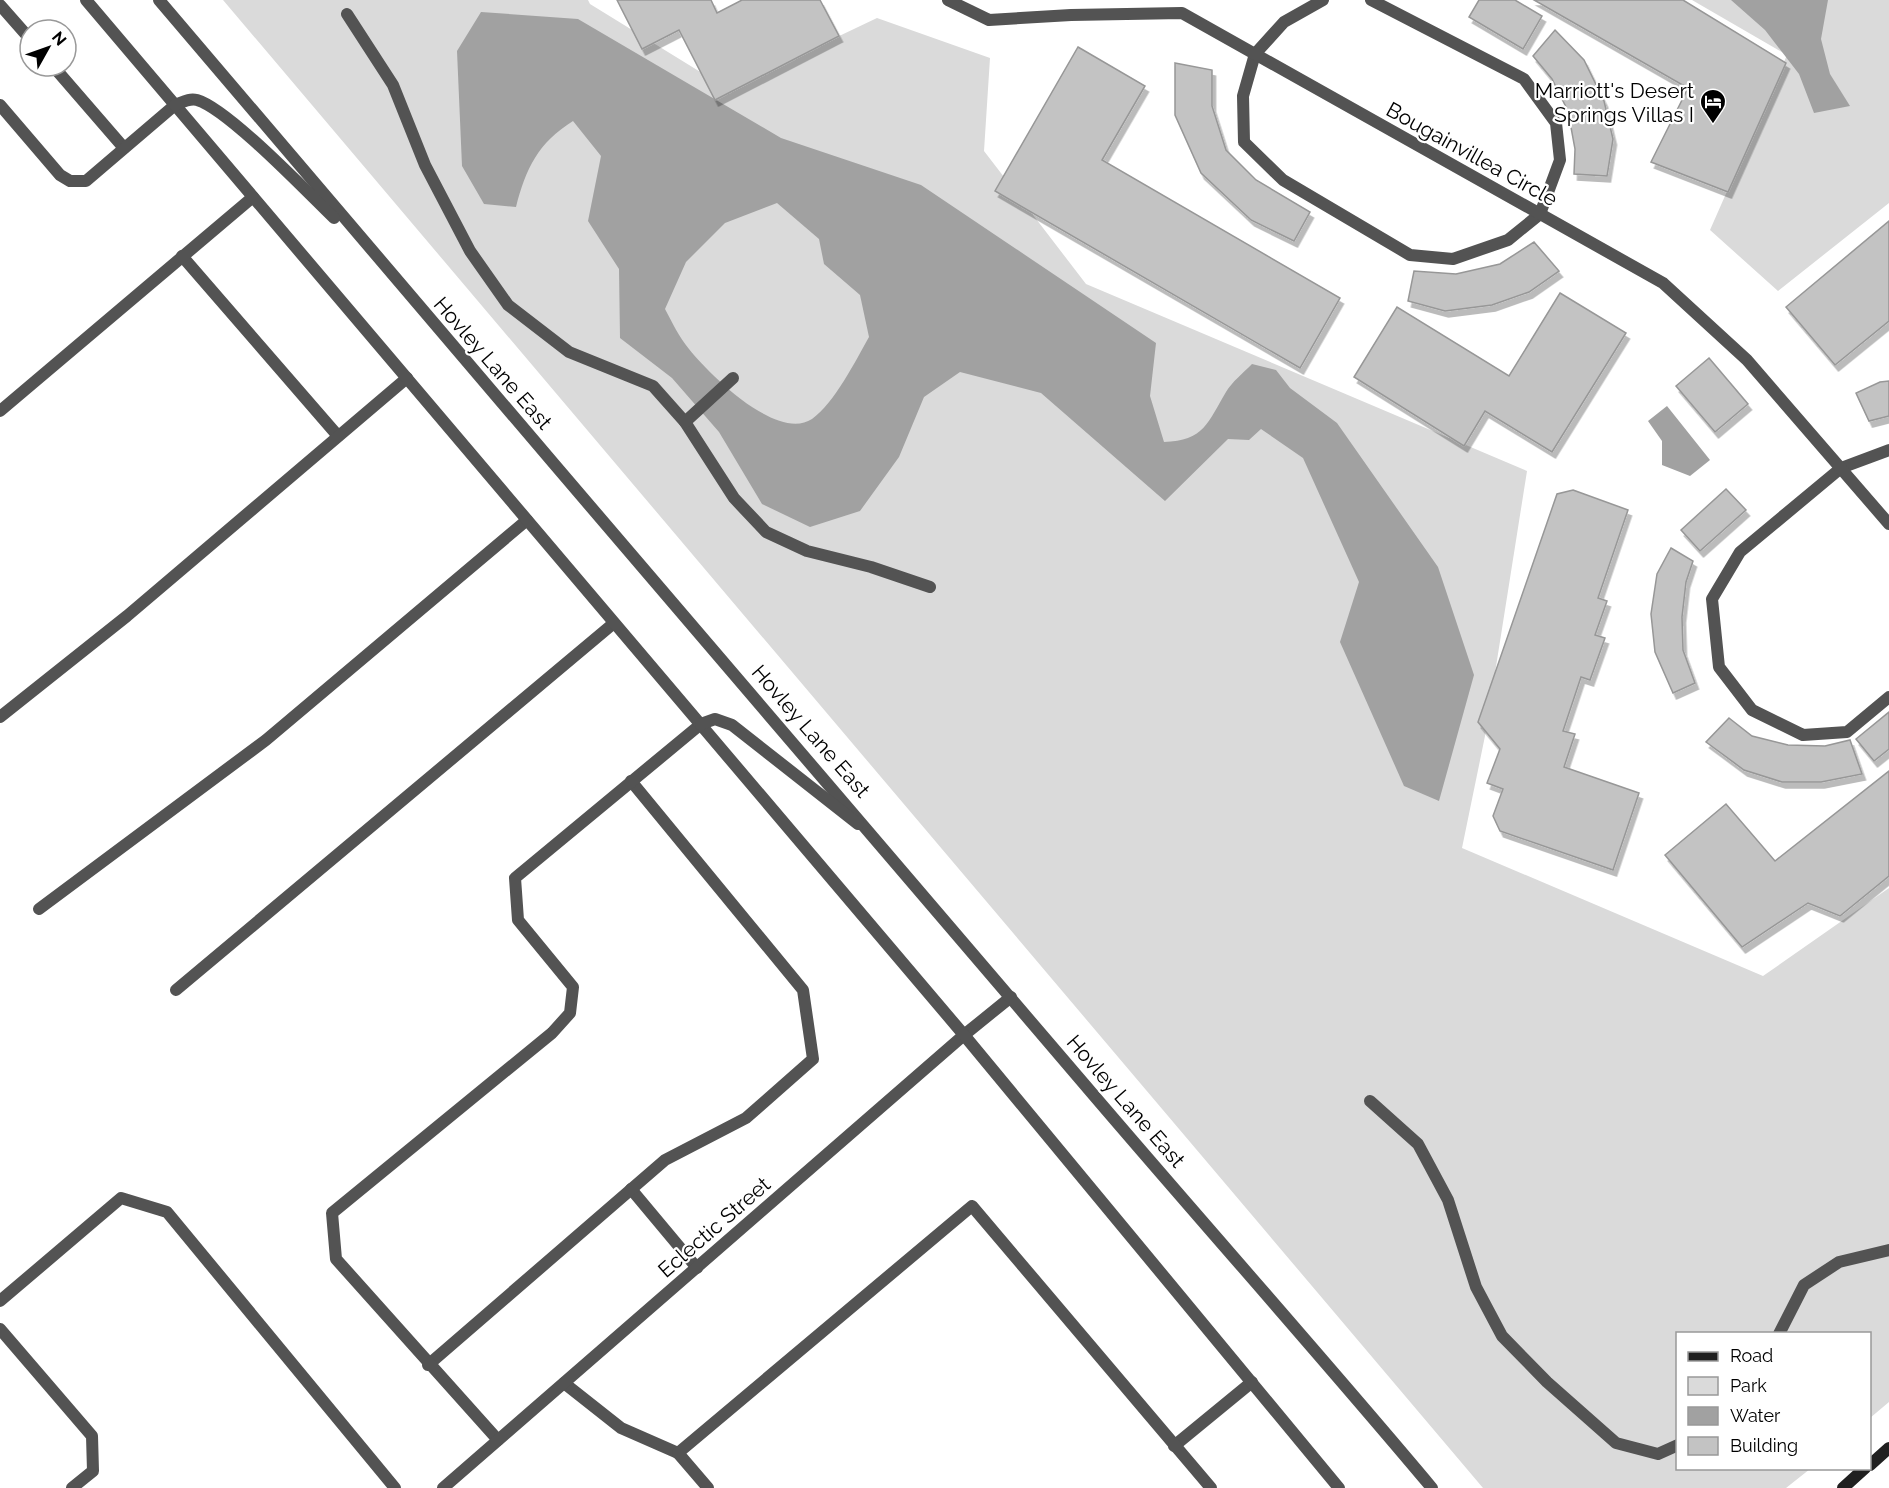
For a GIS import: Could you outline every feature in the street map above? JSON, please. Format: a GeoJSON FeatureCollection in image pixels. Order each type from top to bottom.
{"type":"FeatureCollection","features":[{"type":"Feature","properties":{"kind":"main road"},"geometry":{"type":"LineString","coordinates":[[1871,1463],[1889,1448]]}},
{"type":"Feature","properties":{"kind":"main road"},"geometry":{"type":"LineString","coordinates":[[1843,1488],[1863,1470]]}},
{"type":"Feature","properties":{"kind":"street"},"geometry":{"type":"LineString","coordinates":[[86,0],[964,1035],[1340,1488]]}},
{"type":"Feature","properties":{"kind":"street","name":"Hovley Lane East"},"geometry":{"type":"LineString","coordinates":[[159,0],[377,258],[1289,1318],[1432,1488]]}},
{"type":"Feature","properties":{"kind":"street","name":"Bougainvillea Circle"},"geometry":{"type":"LineString","coordinates":[[948,0],[989,20],[1071,15],[1182,13],[1663,283],[1747,360],[1889,524]]}},
{"type":"Feature","properties":{"kind":"street"},"geometry":{"type":"LineString","coordinates":[[1323,0],[1284,22],[1255,54],[1243,96],[1245,142],[1283,180],[1410,255],[1453,259],[1508,240],[1540,214],[1560,160],[1556,123],[1524,79],[1371,0]]}},
{"type":"Feature","properties":{"kind":"street"},"geometry":{"type":"LineString","coordinates":[[0,5],[18,25]]}},
{"type":"Feature","properties":{"kind":"street"},"geometry":{"type":"LineString","coordinates":[[347,15],[393,85],[425,165],[470,251],[508,304],[569,352],[653,386],[685,422],[734,498],[766,532],[807,551],[871,567],[930,587]]}},
{"type":"Feature","properties":{"kind":"street"},"geometry":{"type":"LineString","coordinates":[[63,78],[124,148]]}},
{"type":"Feature","properties":{"kind":"street"},"geometry":{"type":"LineString","coordinates":[[0,105],[60,175],[70,181],[86,181],[175,105],[188,99],[198,100],[249,137],[377,258]]}},
{"type":"Feature","properties":{"kind":"street"},"geometry":{"type":"LineString","coordinates":[[0,411],[253,197]]}},
{"type":"Feature","properties":{"kind":"street"},"geometry":{"type":"LineString","coordinates":[[182,256],[338,436]]}},
{"type":"Feature","properties":{"kind":"street"},"geometry":{"type":"LineString","coordinates":[[0,717],[127,616],[407,378]]}},
{"type":"Feature","properties":{"kind":"street"},"geometry":{"type":"LineString","coordinates":[[685,422],[733,378]]}},
{"type":"Feature","properties":{"kind":"street"},"geometry":{"type":"LineString","coordinates":[[1889,450],[1841,468],[1740,552],[1712,599],[1719,667],[1752,711],[1803,735],[1847,732],[1889,697]]}},
{"type":"Feature","properties":{"kind":"street"},"geometry":{"type":"LineString","coordinates":[[39,909],[266,740],[527,520]]}},
{"type":"Feature","properties":{"kind":"street"},"geometry":{"type":"LineString","coordinates":[[176,990],[614,623]]}},
{"type":"Feature","properties":{"kind":"street"},"geometry":{"type":"LineString","coordinates":[[498,1440],[428,1365],[336,1259],[332,1213],[552,1033],[570,1013],[573,987],[519,920],[515,878],[701,724],[715,719],[732,725],[750,736],[820,795],[876,838]]}},
{"type":"Feature","properties":{"kind":"street"},"geometry":{"type":"LineString","coordinates":[[428,1365],[665,1160],[746,1118],[813,1059],[803,990],[631,782]]}},
{"type":"Feature","properties":{"kind":"street","name":"Eclectic Street"},"geometry":{"type":"LineString","coordinates":[[443,1488],[964,1035],[1011,997]]}},
{"type":"Feature","properties":{"kind":"street"},"geometry":{"type":"LineString","coordinates":[[1370,1101],[1418,1143],[1448,1200],[1476,1287],[1502,1336],[1548,1382],[1616,1443],[1658,1454],[1676,1445]]}},
{"type":"Feature","properties":{"kind":"street"},"geometry":{"type":"LineString","coordinates":[[632,1189],[697,1268]]}},
{"type":"Feature","properties":{"kind":"street"},"geometry":{"type":"LineString","coordinates":[[0,1301],[121,1198],[167,1212],[394,1488]]}},
{"type":"Feature","properties":{"kind":"street"},"geometry":{"type":"LineString","coordinates":[[678,1453],[972,1206],[1210,1488]]}},
{"type":"Feature","properties":{"kind":"street"},"geometry":{"type":"LineString","coordinates":[[1780,1332],[1804,1285],[1839,1262],[1889,1250]]}},
{"type":"Feature","properties":{"kind":"street"},"geometry":{"type":"LineString","coordinates":[[0,1329],[92,1436],[93,1472],[72,1488]]}},
{"type":"Feature","properties":{"kind":"street"},"geometry":{"type":"LineString","coordinates":[[1174,1446],[1252,1382]]}},
{"type":"Feature","properties":{"kind":"street"},"geometry":{"type":"LineString","coordinates":[[564,1383],[621,1428],[678,1453],[708,1488]]}},
{"type":"Feature","properties":{"kind":"green space"},"geometry":{"type":"Polygon","coordinates":[[[223,0],[588,0],[590,4],[728,89],[877,18],[990,58],[984,151],[1086,284],[1527,471],[1485,736],[1462,848],[1763,976],[1889,888],[1889,1402],[1871,1417],[1871,1332],[1676,1332],[1676,1470],[1809,1470],[1786,1488],[1483,1488],[223,0]]]}},
{"type":"Feature","properties":{"kind":"green space"},"geometry":{"type":"Polygon","coordinates":[[[1692,0],[1889,0],[1889,203],[1778,291],[1710,230],[1787,55],[1692,0]]]}},
{"type":"Feature","properties":{"kind":"water"},"geometry":{"type":"Polygon","coordinates":[[[1731,0],[1828,0],[1821,39],[1830,74],[1850,106],[1814,113],[1799,74],[1765,30],[1731,0]]]}},
{"type":"Feature","properties":{"kind":"water"},"geometry":{"type":"Polygon","coordinates":[[[481,12],[578,19],[781,138],[921,185],[1156,343],[1150,396],[1164,442],[1188,438],[1203,428],[1228,388],[1252,364],[1276,370],[1290,388],[1337,423],[1438,567],[1474,675],[1439,801],[1404,786],[1340,642],[1359,582],[1303,458],[1261,429],[1249,440],[1228,439],[1165,501],[1041,393],[960,372],[924,397],[899,457],[860,511],[810,527],[762,504],[719,432],[672,378],[620,338],[619,269],[588,221],[601,156],[573,121],[551,138],[535,158],[524,180],[516,207],[484,204],[462,166],[457,51],[481,12]],[[777,203],[725,223],[686,262],[665,309],[685,344],[727,388],[763,414],[797,424],[812,419],[828,403],[844,381],[869,337],[860,295],[824,264],[819,239],[777,203]]]}},
{"type":"Feature","properties":{"kind":"water"},"geometry":{"type":"Polygon","coordinates":[[[1667,406],[1710,460],[1690,476],[1662,465],[1662,441],[1648,421],[1667,406]]]}},
{"type":"Feature","properties":{"kind":"building"},"geometry":{"type":"Polygon","coordinates":[[[617,0],[711,0],[717,13],[742,0],[820,0],[839,36],[715,100],[679,30],[642,49],[617,0]]]}},
{"type":"Feature","properties":{"kind":"building"},"geometry":{"type":"Polygon","coordinates":[[[1479,0],[1515,0],[1542,16],[1523,49],[1469,17],[1479,0]]]}},
{"type":"Feature","properties":{"kind":"building","name":"Marriott's Desert Springs Villas I"},"geometry":{"type":"Polygon","coordinates":[[[1534,0],[1683,0],[1786,63],[1728,192],[1651,162],[1688,88],[1534,0]]]}},
{"type":"Feature","properties":{"kind":"building"},"geometry":{"type":"Polygon","coordinates":[[[1555,30],[1584,60],[1604,101],[1613,139],[1607,176],[1574,174],[1575,149],[1568,111],[1552,79],[1533,56],[1555,30]]]}},
{"type":"Feature","properties":{"kind":"building"},"geometry":{"type":"Polygon","coordinates":[[[1078,47],[1145,86],[1102,160],[1340,298],[1300,368],[995,191],[1078,47]]]}},
{"type":"Feature","properties":{"kind":"building"},"geometry":{"type":"Polygon","coordinates":[[[1175,63],[1212,70],[1212,106],[1226,150],[1256,180],[1310,212],[1294,241],[1251,220],[1201,173],[1175,115],[1175,63]]]}},
{"type":"Feature","properties":{"kind":"building"},"geometry":{"type":"Polygon","coordinates":[[[1889,221],[1889,321],[1835,365],[1786,307],[1889,221]]]}},
{"type":"Feature","properties":{"kind":"building"},"geometry":{"type":"Polygon","coordinates":[[[1534,242],[1559,271],[1529,292],[1492,305],[1445,311],[1408,301],[1414,271],[1456,274],[1500,264],[1534,242]]]}},
{"type":"Feature","properties":{"kind":"building"},"geometry":{"type":"Polygon","coordinates":[[[1560,293],[1626,333],[1552,452],[1485,411],[1464,446],[1354,377],[1397,307],[1509,376],[1560,293]]]}},
{"type":"Feature","properties":{"kind":"building"},"geometry":{"type":"Polygon","coordinates":[[[1709,358],[1748,404],[1715,432],[1676,386],[1709,358]]]}},
{"type":"Feature","properties":{"kind":"building"},"geometry":{"type":"Polygon","coordinates":[[[1889,381],[1889,416],[1869,421],[1856,393],[1880,382],[1889,381]]]}},
{"type":"Feature","properties":{"kind":"building"},"geometry":{"type":"Polygon","coordinates":[[[1726,489],[1746,510],[1700,551],[1681,530],[1726,489]]]}},
{"type":"Feature","properties":{"kind":"building"},"geometry":{"type":"Polygon","coordinates":[[[1573,490],[1628,510],[1598,598],[1607,601],[1595,635],[1605,638],[1590,680],[1581,677],[1563,731],[1575,734],[1564,767],[1639,793],[1613,870],[1500,831],[1493,816],[1503,789],[1487,783],[1500,749],[1478,722],[1557,494],[1573,490]]]}},
{"type":"Feature","properties":{"kind":"building"},"geometry":{"type":"Polygon","coordinates":[[[1671,548],[1693,561],[1686,582],[1682,617],[1683,650],[1695,683],[1673,693],[1655,652],[1651,614],[1657,574],[1671,548]]]}},
{"type":"Feature","properties":{"kind":"building"},"geometry":{"type":"Polygon","coordinates":[[[1889,712],[1889,749],[1874,761],[1856,739],[1889,712]]]}},
{"type":"Feature","properties":{"kind":"building"},"geometry":{"type":"Polygon","coordinates":[[[1729,718],[1752,736],[1788,745],[1825,746],[1850,740],[1862,774],[1821,782],[1782,782],[1744,770],[1706,742],[1729,718]]]}},
{"type":"Feature","properties":{"kind":"building"},"geometry":{"type":"Polygon","coordinates":[[[1889,771],[1889,876],[1840,916],[1808,903],[1742,947],[1665,855],[1726,804],[1775,861],[1889,771]]]}},
{"type":"Feature","properties":{"kind":"place","name":"Marriott's Desert Springs Villas I"},"geometry":{"type":"Point","coordinates":[1713,125]}}]}
